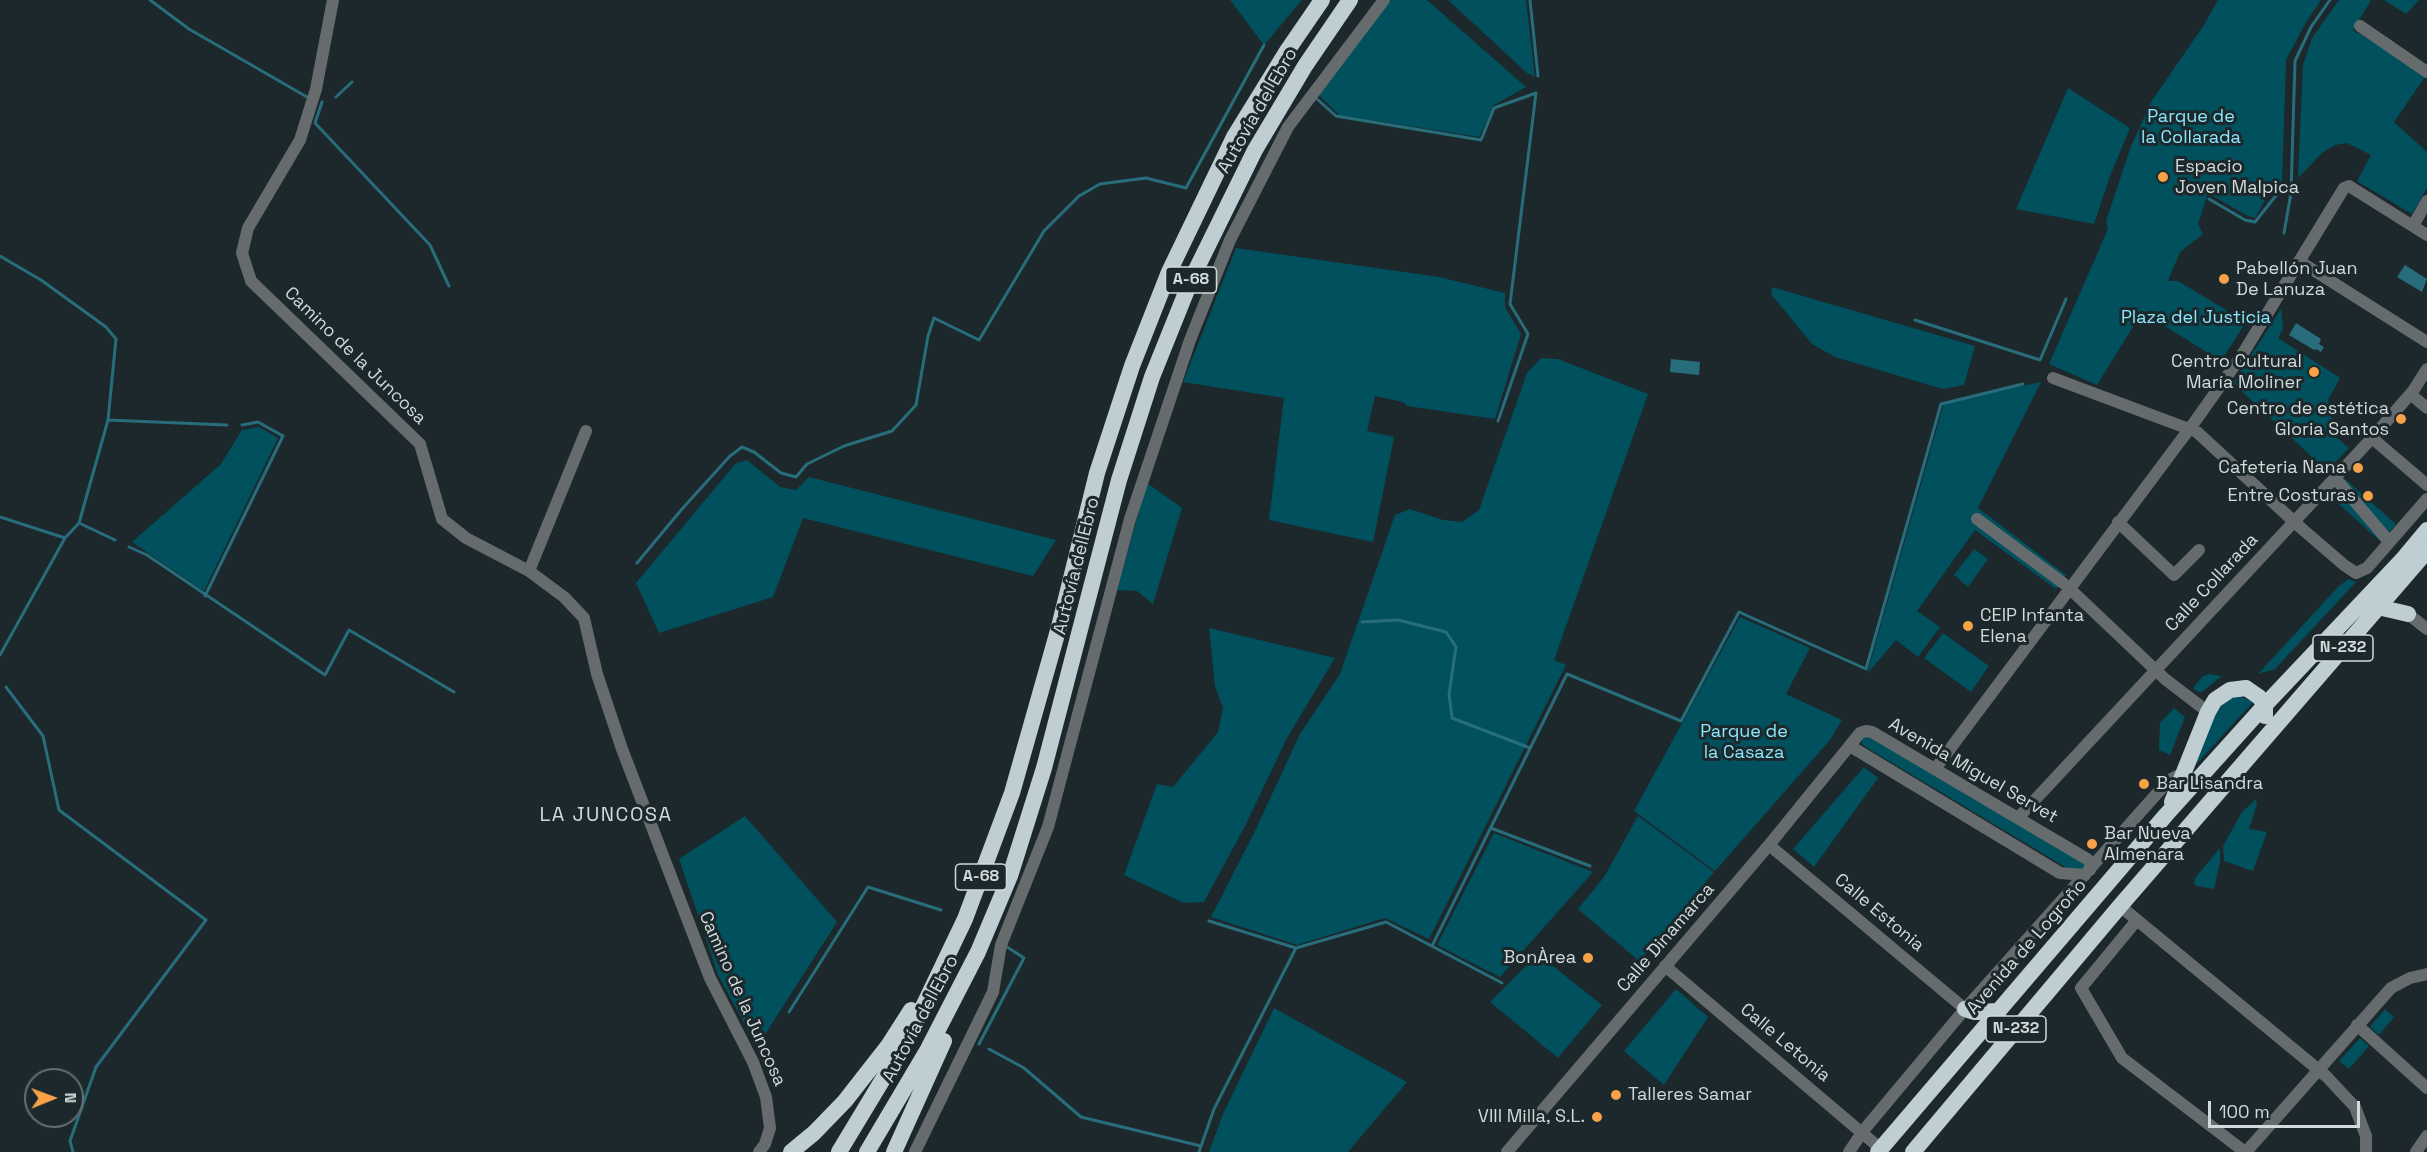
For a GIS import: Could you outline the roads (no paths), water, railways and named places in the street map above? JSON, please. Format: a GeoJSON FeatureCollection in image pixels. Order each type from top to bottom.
{"type":"FeatureCollection","features":[{"type":"Feature","properties":{"kind":"highway","name":"Autovía del Ebro"},"geometry":{"type":"LineString","coordinates":[[839,1152],[909,1036],[965,919],[1012,793],[1059,627],[1097,473],[1136,356],[1169,272],[1234,137],[1287,51],[1322,0]]}},
{"type":"Feature","properties":{"kind":"highway","name":"Autovía del Ebro"},"geometry":{"type":"LineString","coordinates":[[867,1152],[928,1050],[978,952],[1010,876],[1078,643],[1119,480],[1157,366],[1191,280],[1255,150],[1305,66],[1350,0]]}},
{"type":"Feature","properties":{"kind":"highway","name":"Avenida de Logroño"},"geometry":{"type":"LineString","coordinates":[[1880,1150],[2165,816],[2265,705],[2402,560],[2427,530]]}},
{"type":"Feature","properties":{"kind":"highway","name":"N-232"},"geometry":{"type":"LineString","coordinates":[[1913,1152],[2120,906],[2427,551]]}},
{"type":"Feature","properties":{"kind":"highway"},"geometry":{"type":"LineString","coordinates":[[2395,588],[2408,614]]}},
{"type":"Feature","properties":{"kind":"highway"},"geometry":{"type":"LineString","coordinates":[[2378,607],[2408,614]]}},
{"type":"Feature","properties":{"kind":"highway"},"geometry":{"type":"LineString","coordinates":[[2165,816],[2208,712],[2222,695],[2238,688],[2252,692],[2265,705],[2264,722],[2258,746]]}},
{"type":"Feature","properties":{"kind":"highway"},"geometry":{"type":"LineString","coordinates":[[791,1152],[814,1133],[845,1101],[888,1046],[965,919]]}},
{"type":"Feature","properties":{"kind":"highway"},"geometry":{"type":"LineString","coordinates":[[894,1152],[974,972],[978,952]]}},
{"type":"Feature","properties":{"kind":"highway"},"geometry":{"type":"LineString","coordinates":[[1965,1009],[1974,1012],[1999,1011]]}},
{"type":"Feature","properties":{"kind":"highway"},"geometry":{"type":"LineString","coordinates":[[1965,1009],[1973,1041]]}},
{"type":"Feature","properties":{"kind":"street","name":"Camino de la Juncosa"},"geometry":{"type":"LineString","coordinates":[[333,0],[316,89],[300,141],[248,228],[242,253],[251,281],[420,444],[442,519],[466,538],[530,571],[564,597],[584,618],[597,674],[622,749],[710,978],[753,1062],[766,1096],[770,1128],[765,1144],[759,1152]]}},
{"type":"Feature","properties":{"kind":"street"},"geometry":{"type":"LineString","coordinates":[[915,1152],[993,992],[1000,945],[1048,827],[1130,519],[1190,340],[1230,240],[1288,127],[1384,0]]}},
{"type":"Feature","properties":{"kind":"street"},"geometry":{"type":"LineString","coordinates":[[2360,26],[2427,72]]}},
{"type":"Feature","properties":{"kind":"street"},"geometry":{"type":"LineString","coordinates":[[1935,769],[2066,586],[2190,428],[2242,355],[2344,188],[2349,186],[2427,235]]}},
{"type":"Feature","properties":{"kind":"street"},"geometry":{"type":"LineString","coordinates":[[2413,226],[2427,201]]}},
{"type":"Feature","properties":{"kind":"street"},"geometry":{"type":"LineString","coordinates":[[2299,261],[2427,342]]}},
{"type":"Feature","properties":{"kind":"street","name":"Calle Collarada"},"geometry":{"type":"LineString","coordinates":[[2018,818],[2336,478],[2413,391],[2427,369]]}},
{"type":"Feature","properties":{"kind":"street"},"geometry":{"type":"LineString","coordinates":[[2053,378],[2197,432],[2294,522],[2356,573],[2362,572],[2427,499]]}},
{"type":"Feature","properties":{"kind":"street"},"geometry":{"type":"LineString","coordinates":[[2415,398],[2427,408]]}},
{"type":"Feature","properties":{"kind":"street"},"geometry":{"type":"LineString","coordinates":[[530,571],[586,431]]}},
{"type":"Feature","properties":{"kind":"street"},"geometry":{"type":"LineString","coordinates":[[2372,438],[2427,486]]}},
{"type":"Feature","properties":{"kind":"street"},"geometry":{"type":"LineString","coordinates":[[2336,478],[2386,538]]}},
{"type":"Feature","properties":{"kind":"street"},"geometry":{"type":"LineString","coordinates":[[1977,519],[2066,586],[2181,693],[2208,712]]}},
{"type":"Feature","properties":{"kind":"street"},"geometry":{"type":"LineString","coordinates":[[2118,522],[2174,575],[2199,550]]}},
{"type":"Feature","properties":{"kind":"street"},"geometry":{"type":"LineString","coordinates":[[2408,614],[2427,629]]}},
{"type":"Feature","properties":{"kind":"street","name":"Avenida Miguel Servet"},"geometry":{"type":"LineString","coordinates":[[1850,746],[1860,733],[1866,730],[2087,858],[2090,862],[2084,877]]}},
{"type":"Feature","properties":{"kind":"street"},"geometry":{"type":"LineString","coordinates":[[1850,746],[2060,873],[2084,877]]}},
{"type":"Feature","properties":{"kind":"street","name":"Calle Dinamarca"},"geometry":{"type":"LineString","coordinates":[[1508,1152],[1769,845],[1850,746]]}},
{"type":"Feature","properties":{"kind":"street"},"geometry":{"type":"LineString","coordinates":[[1849,1152],[1863,1131],[1965,1009],[2169,780],[2183,773]]}},
{"type":"Feature","properties":{"kind":"street","name":"Calle Estonia"},"geometry":{"type":"LineString","coordinates":[[1769,845],[1965,1009]]}},
{"type":"Feature","properties":{"kind":"street"},"geometry":{"type":"LineString","coordinates":[[2060,873],[2084,877]]}},
{"type":"Feature","properties":{"kind":"street"},"geometry":{"type":"LineString","coordinates":[[2120,906],[2318,1068],[2355,1107],[2366,1136],[2366,1152]]}},
{"type":"Feature","properties":{"kind":"street"},"geometry":{"type":"LineString","coordinates":[[2137,920],[2081,988],[2122,1058],[2246,1152],[2391,988],[2410,978],[2427,974]]}},
{"type":"Feature","properties":{"kind":"street","name":"Calle Letonia"},"geometry":{"type":"LineString","coordinates":[[1665,966],[1863,1131],[1880,1150]]}},
{"type":"Feature","properties":{"kind":"street"},"geometry":{"type":"LineString","coordinates":[[2357,1025],[2427,1088]]}},
{"type":"Feature","properties":{"kind":"street"},"geometry":{"type":"LineString","coordinates":[[2416,1152],[2427,1136]]}},
{"type":"Feature","properties":{"kind":"waterway"},"geometry":{"type":"LineString","coordinates":[[150,0],[189,29],[307,97]]}},
{"type":"Feature","properties":{"kind":"waterway"},"geometry":{"type":"LineString","coordinates":[[1530,0],[1538,76]]}},
{"type":"Feature","properties":{"kind":"waterway"},"geometry":{"type":"LineString","coordinates":[[2284,233],[2291,193],[2295,61],[2311,27],[2330,0]]}},
{"type":"Feature","properties":{"kind":"waterway"},"geometry":{"type":"LineString","coordinates":[[637,563],[682,509],[730,456],[742,447],[754,452],[781,473],[796,477],[807,464],[844,446],[892,431],[916,405],[928,336],[934,318],[979,340],[1044,231],[1079,196],[1100,184],[1146,178],[1186,188],[1264,45]]}},
{"type":"Feature","properties":{"kind":"waterway"},"geometry":{"type":"LineString","coordinates":[[336,97],[352,82]]}},
{"type":"Feature","properties":{"kind":"waterway"},"geometry":{"type":"LineString","coordinates":[[1317,99],[1336,116],[1481,140],[1494,108],[1536,93],[1510,304],[1528,334],[1498,421]]}},
{"type":"Feature","properties":{"kind":"waterway"},"geometry":{"type":"LineString","coordinates":[[322,102],[315,123],[430,245],[449,286]]}},
{"type":"Feature","properties":{"kind":"waterway"},"geometry":{"type":"LineString","coordinates":[[2209,199],[2245,220],[2255,222],[2278,193],[2291,193]]}},
{"type":"Feature","properties":{"kind":"waterway"},"geometry":{"type":"LineString","coordinates":[[0,256],[41,280],[106,327],[116,339],[108,420],[79,523]]}},
{"type":"Feature","properties":{"kind":"waterway"},"geometry":{"type":"LineString","coordinates":[[1915,320],[2040,360],[2066,299]]}},
{"type":"Feature","properties":{"kind":"waterway"},"geometry":{"type":"LineString","coordinates":[[1432,946],[1567,674],[1681,721],[1739,612],[1866,669],[1941,404],[2023,384]]}},
{"type":"Feature","properties":{"kind":"waterway"},"geometry":{"type":"LineString","coordinates":[[108,420],[227,425]]}},
{"type":"Feature","properties":{"kind":"waterway"},"geometry":{"type":"LineString","coordinates":[[205,596],[283,436],[258,422],[242,425]]}},
{"type":"Feature","properties":{"kind":"waterway"},"geometry":{"type":"LineString","coordinates":[[0,517],[65,538],[0,655]]}},
{"type":"Feature","properties":{"kind":"waterway"},"geometry":{"type":"LineString","coordinates":[[65,538],[79,523],[115,540]]}},
{"type":"Feature","properties":{"kind":"waterway"},"geometry":{"type":"LineString","coordinates":[[129,547],[147,555],[325,675],[349,630],[454,692]]}},
{"type":"Feature","properties":{"kind":"waterway"},"geometry":{"type":"LineString","coordinates":[[1362,622],[1398,620],[1446,632],[1456,647],[1449,694],[1452,718],[1530,748]]}},
{"type":"Feature","properties":{"kind":"waterway"},"geometry":{"type":"LineString","coordinates":[[6,687],[43,736],[59,810],[206,920],[96,1067],[70,1141],[73,1152]]}},
{"type":"Feature","properties":{"kind":"waterway"},"geometry":{"type":"LineString","coordinates":[[1491,828],[1590,866]]}},
{"type":"Feature","properties":{"kind":"waterway"},"geometry":{"type":"LineString","coordinates":[[789,1012],[868,887],[941,910]]}},
{"type":"Feature","properties":{"kind":"waterway"},"geometry":{"type":"LineString","coordinates":[[1209,921],[1296,948]]}},
{"type":"Feature","properties":{"kind":"waterway"},"geometry":{"type":"LineString","coordinates":[[1199,1152],[1214,1109],[1296,948],[1386,922],[1502,983]]}},
{"type":"Feature","properties":{"kind":"waterway"},"geometry":{"type":"LineString","coordinates":[[979,1044],[1024,958],[1007,947]]}},
{"type":"Feature","properties":{"kind":"waterway"},"geometry":{"type":"LineString","coordinates":[[989,1049],[1024,1068],[1081,1117],[1201,1146]]}},
{"type":"Feature","properties":{"kind":"place","name":"Espacio Joven Malpica"},"geometry":{"type":"Point","coordinates":[2163,177]}},
{"type":"Feature","properties":{"kind":"place","name":"Pabellón Juan De Lanuza"},"geometry":{"type":"Point","coordinates":[2224,279]}},
{"type":"Feature","properties":{"kind":"place","name":"Centro Cultural María Moliner"},"geometry":{"type":"Point","coordinates":[2314,372]}},
{"type":"Feature","properties":{"kind":"place","name":"Centro de estética Gloria Santos"},"geometry":{"type":"Point","coordinates":[2401,419]}},
{"type":"Feature","properties":{"kind":"place","name":"Cafeteria Nana"},"geometry":{"type":"Point","coordinates":[2358,468]}},
{"type":"Feature","properties":{"kind":"place","name":"Entre Costuras"},"geometry":{"type":"Point","coordinates":[2368,496]}},
{"type":"Feature","properties":{"kind":"place","name":"CEIP Infanta Elena"},"geometry":{"type":"Point","coordinates":[1968,626]}},
{"type":"Feature","properties":{"kind":"place","name":"Bar Lisandra"},"geometry":{"type":"Point","coordinates":[2144,784]}},
{"type":"Feature","properties":{"kind":"place","name":"Bar Nueva Almenara"},"geometry":{"type":"Point","coordinates":[2092,844]}},
{"type":"Feature","properties":{"kind":"place","name":"BonÀrea"},"geometry":{"type":"Point","coordinates":[1588,958]}},
{"type":"Feature","properties":{"kind":"place","name":"Talleres Samar"},"geometry":{"type":"Point","coordinates":[1616,1095]}},
{"type":"Feature","properties":{"kind":"place","name":"VIII Milla, S.L."},"geometry":{"type":"Point","coordinates":[1597,1117]}},
{"type":"Feature","properties":{"kind":"district","name":"LA JUNCOSA"},"geometry":{"type":"Point","coordinates":[606,816]}},
{"type":"Feature","properties":{"kind":"park label","name":"Parque de la Collarada"},"geometry":{"type":"Point","coordinates":[2191,127]}},
{"type":"Feature","properties":{"kind":"park label","name":"Plaza del Justicia"},"geometry":{"type":"Point","coordinates":[2196,318]}},
{"type":"Feature","properties":{"kind":"park label","name":"Parque de la Casaza"},"geometry":{"type":"Point","coordinates":[1744,742]}}]}
